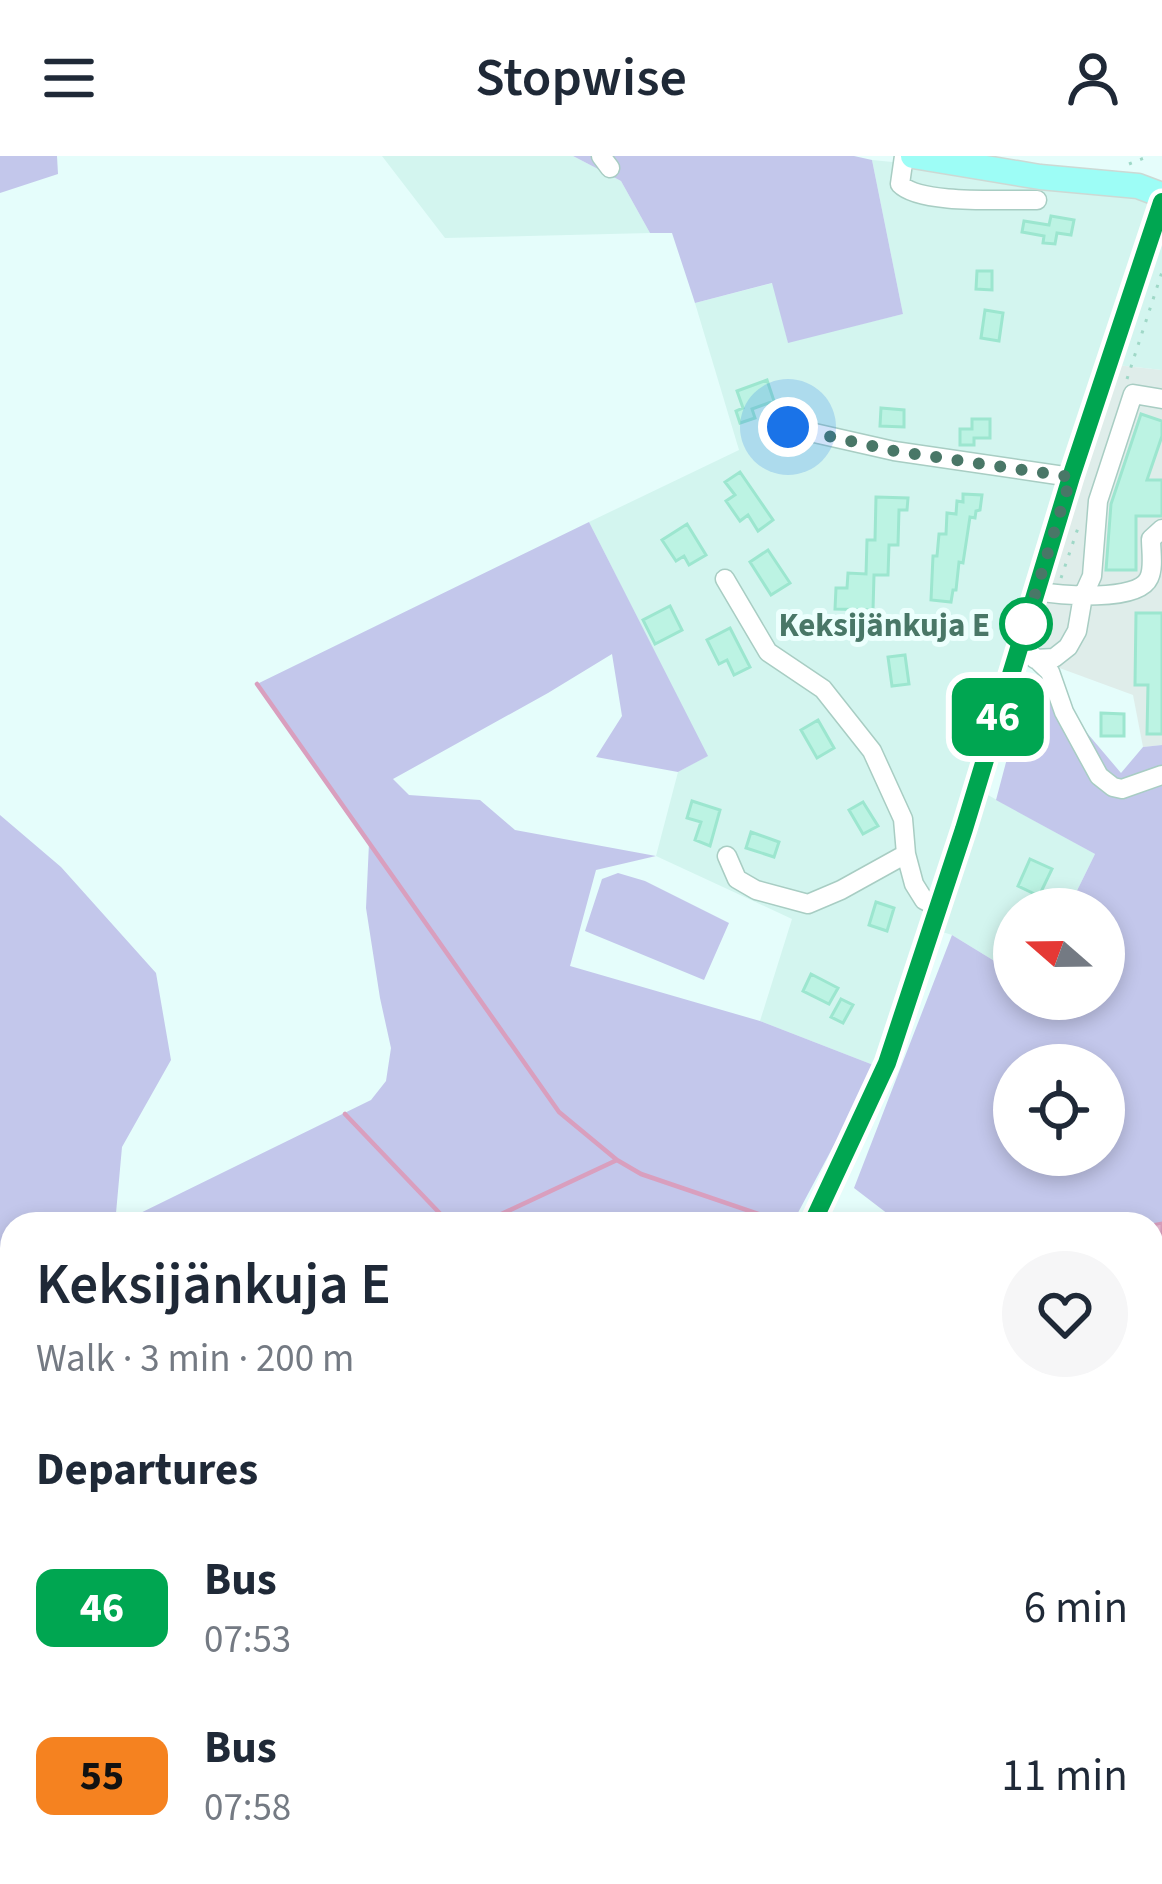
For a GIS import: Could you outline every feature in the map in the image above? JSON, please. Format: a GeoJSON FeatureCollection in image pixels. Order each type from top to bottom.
{"type":"FeatureCollection","features":[{"type":"Feature","properties":{"kind":"main road"},"geometry":{"type":"LineString","coordinates":[[913,156],[1040,177],[1138,186],[1162,198]]}},
{"type":"Feature","properties":{"kind":"street"},"geometry":{"type":"LineString","coordinates":[[904,156],[900,184],[908,193],[1037,200]]}},
{"type":"Feature","properties":{"kind":"street"},"geometry":{"type":"LineString","coordinates":[[818,1212],[887,1063],[940,908],[1162,198]]}},
{"type":"Feature","properties":{"kind":"street"},"geometry":{"type":"LineString","coordinates":[[1035,659],[1054,658],[1077,631],[1092,576],[1098,501],[1133,394],[1162,399]]}},
{"type":"Feature","properties":{"kind":"street"},"geometry":{"type":"LineString","coordinates":[[788,427],[895,451],[1071,477]]}},
{"type":"Feature","properties":{"kind":"street"},"geometry":{"type":"LineString","coordinates":[[1137,590],[1151,574],[1154,528]]}},
{"type":"Feature","properties":{"kind":"street"},"geometry":{"type":"LineString","coordinates":[[724,579],[768,652],[823,688],[872,751],[904,819],[914,884],[924,900],[940,908]]}},
{"type":"Feature","properties":{"kind":"street"},"geometry":{"type":"LineString","coordinates":[[1036,591],[1084,596],[1162,592]]}},
{"type":"Feature","properties":{"kind":"street"},"geometry":{"type":"LineString","coordinates":[[1020,641],[1050,672],[1064,712],[1099,776],[1122,789],[1162,775]]}},
{"type":"Feature","properties":{"kind":"street"},"geometry":{"type":"LineString","coordinates":[[727,856],[737,878],[756,890],[808,904],[906,854]]}},
{"type":"Feature","properties":{"kind":"shaded area"},"geometry":{"type":"Polygon","coordinates":[[[0,156],[57,156],[58,174],[0,193],[0,156]]]}},
{"type":"Feature","properties":{"kind":"shaded area"},"geometry":{"type":"Polygon","coordinates":[[[382,156],[573,156],[621,181],[650,233],[445,238],[382,156]]]}},
{"type":"Feature","properties":{"kind":"shaded area"},"geometry":{"type":"Polygon","coordinates":[[[573,156],[854,156],[872,160],[903,314],[788,343],[772,283],[695,303],[672,233],[650,233],[621,181],[573,156]]]}},
{"type":"Feature","properties":{"kind":"shaded area"},"geometry":{"type":"Polygon","coordinates":[[[872,160],[1138,186],[1162,195],[1162,370],[1108,364],[977,789],[1095,854],[1078,888],[993,888],[993,960],[933,929],[876,1066],[760,1021],[792,919],[656,856],[678,772],[707,756],[589,522],[739,450],[695,303],[773,283],[788,342],[903,314],[872,160]]]}},
{"type":"Feature","properties":{"kind":"shaded area"},"geometry":{"type":"Polygon","coordinates":[[[1107,364],[1162,370],[1162,745],[1143,747],[1133,695],[1035,659],[1020,641],[1107,364]]]}},
{"type":"Feature","properties":{"kind":"shaded area"},"geometry":{"type":"Polygon","coordinates":[[[589,522],[708,756],[678,772],[596,757],[622,716],[612,654],[393,779],[409,795],[480,800],[515,830],[656,856],[596,870],[570,966],[760,1021],[876,1066],[798,1212],[142,1212],[371,1100],[386,1081],[391,1048],[366,908],[369,843],[257,684],[589,522]]]}},
{"type":"Feature","properties":{"kind":"shaded area"},"geometry":{"type":"Polygon","coordinates":[[[1043,681],[1121,773],[1143,747],[1162,745],[1162,1212],[885,1212],[854,1188],[952,935],[993,960],[993,1020],[1125,1020],[1125,888],[1078,888],[1095,854],[996,800],[1026,687],[1043,681]]]}},
{"type":"Feature","properties":{"kind":"shaded area"},"geometry":{"type":"Polygon","coordinates":[[[0,815],[61,867],[156,973],[171,1060],[122,1147],[116,1212],[0,1212],[0,815]]]}},
{"type":"Feature","properties":{"kind":"shaded area"},"geometry":{"type":"Polygon","coordinates":[[[618,873],[645,881],[729,923],[704,980],[585,931],[602,879],[618,873]]]}},
{"type":"Feature","properties":{"kind":"building"},"geometry":{"type":"Polygon","coordinates":[[[1051,216],[1074,220],[1071,235],[1057,233],[1055,244],[1043,243],[1044,236],[1022,232],[1024,221],[1049,225],[1051,216]]]}},
{"type":"Feature","properties":{"kind":"building"},"geometry":{"type":"Polygon","coordinates":[[[977,271],[992,271],[992,290],[976,289],[977,271]]]}},
{"type":"Feature","properties":{"kind":"building"},"geometry":{"type":"Polygon","coordinates":[[[985,310],[1003,313],[999,341],[981,338],[985,310]]]}},
{"type":"Feature","properties":{"kind":"building"},"geometry":{"type":"Polygon","coordinates":[[[767,380],[774,401],[752,409],[755,418],[740,423],[736,411],[743,408],[737,391],[767,380]]]}},
{"type":"Feature","properties":{"kind":"building"},"geometry":{"type":"Polygon","coordinates":[[[881,408],[904,410],[904,427],[880,426],[881,408]]]}},
{"type":"Feature","properties":{"kind":"building"},"geometry":{"type":"Polygon","coordinates":[[[1141,414],[1162,421],[1162,436],[1147,480],[1162,480],[1162,516],[1136,516],[1136,570],[1106,570],[1111,504],[1141,414]]]}},
{"type":"Feature","properties":{"kind":"building"},"geometry":{"type":"Polygon","coordinates":[[[972,419],[990,419],[990,438],[974,438],[974,445],[960,445],[960,429],[972,429],[972,419]]]}},
{"type":"Feature","properties":{"kind":"building"},"geometry":{"type":"Polygon","coordinates":[[[740,472],[773,520],[758,531],[748,515],[740,521],[726,501],[735,495],[725,482],[740,472]]]}},
{"type":"Feature","properties":{"kind":"building"},"geometry":{"type":"Polygon","coordinates":[[[963,494],[982,495],[980,510],[975,518],[970,517],[956,590],[951,602],[931,600],[939,534],[946,534],[947,513],[956,514],[963,494]]]}},
{"type":"Feature","properties":{"kind":"building"},"geometry":{"type":"Polygon","coordinates":[[[876,497],[908,498],[907,510],[899,510],[898,545],[889,545],[888,575],[874,575],[873,610],[835,609],[836,588],[847,588],[848,573],[866,574],[867,540],[875,540],[876,497]]]}},
{"type":"Feature","properties":{"kind":"building"},"geometry":{"type":"Polygon","coordinates":[[[687,524],[706,555],[689,565],[684,556],[676,561],[662,540],[687,524]]]}},
{"type":"Feature","properties":{"kind":"building"},"geometry":{"type":"Polygon","coordinates":[[[768,550],[790,583],[771,595],[750,562],[768,550]]]}},
{"type":"Feature","properties":{"kind":"building"},"geometry":{"type":"Polygon","coordinates":[[[670,606],[682,630],[655,644],[643,620],[670,606]]]}},
{"type":"Feature","properties":{"kind":"building"},"geometry":{"type":"Polygon","coordinates":[[[1136,613],[1162,613],[1162,734],[1147,734],[1148,685],[1135,685],[1136,613]]]}},
{"type":"Feature","properties":{"kind":"building"},"geometry":{"type":"Polygon","coordinates":[[[730,628],[750,667],[734,675],[727,660],[719,664],[707,640],[730,628]]]}},
{"type":"Feature","properties":{"kind":"building"},"geometry":{"type":"Polygon","coordinates":[[[905,655],[909,684],[892,686],[888,657],[905,655]]]}},
{"type":"Feature","properties":{"kind":"building"},"geometry":{"type":"Polygon","coordinates":[[[1101,713],[1124,714],[1124,736],[1101,736],[1101,713]]]}},
{"type":"Feature","properties":{"kind":"building"},"geometry":{"type":"Polygon","coordinates":[[[818,720],[834,748],[817,758],[801,730],[818,720]]]}},
{"type":"Feature","properties":{"kind":"building"},"geometry":{"type":"Polygon","coordinates":[[[692,801],[720,810],[710,846],[695,840],[701,822],[687,818],[692,801]]]}},
{"type":"Feature","properties":{"kind":"building"},"geometry":{"type":"Polygon","coordinates":[[[863,802],[878,826],[863,834],[849,810],[863,802]]]}},
{"type":"Feature","properties":{"kind":"building"},"geometry":{"type":"Polygon","coordinates":[[[751,832],[779,842],[774,857],[746,848],[751,832]]]}},
{"type":"Feature","properties":{"kind":"building"},"geometry":{"type":"Polygon","coordinates":[[[1030,859],[1052,869],[1043,888],[1018,886],[1030,859]]]}},
{"type":"Feature","properties":{"kind":"building"},"geometry":{"type":"Polygon","coordinates":[[[876,902],[894,908],[887,931],[869,925],[876,902]]]}},
{"type":"Feature","properties":{"kind":"building"},"geometry":{"type":"Polygon","coordinates":[[[811,974],[838,988],[829,1004],[803,991],[811,974]]]}},
{"type":"Feature","properties":{"kind":"building"},"geometry":{"type":"Polygon","coordinates":[[[841,999],[853,1005],[843,1023],[831,1017],[841,999]]]}},
{"type":"Feature","properties":{"kind":"waterway"},"geometry":{"type":"LineString","coordinates":[[257,684],[559,1112],[641,1174],[753,1212]]}},
{"type":"Feature","properties":{"kind":"waterway"},"geometry":{"type":"LineString","coordinates":[[345,1114],[439,1212]]}},
{"type":"Feature","properties":{"kind":"waterway"},"geometry":{"type":"LineString","coordinates":[[506,1212],[617,1160]]}},
{"type":"Feature","properties":{"kind":"bus line","name":"46"},"geometry":{"type":"LineString","coordinates":[[818,1212],[887,1063],[940,908],[1071,477],[1162,202]]}},
{"type":"Feature","properties":{"kind":"place","name":"Keksijänkuja E"},"geometry":{"type":"Point","coordinates":[1026,624]}},
{"type":"Feature","properties":{"kind":"route"},"geometry":{"type":"LineString","coordinates":[[788,427],[895,451],[1071,477],[1026,624]]}}]}
